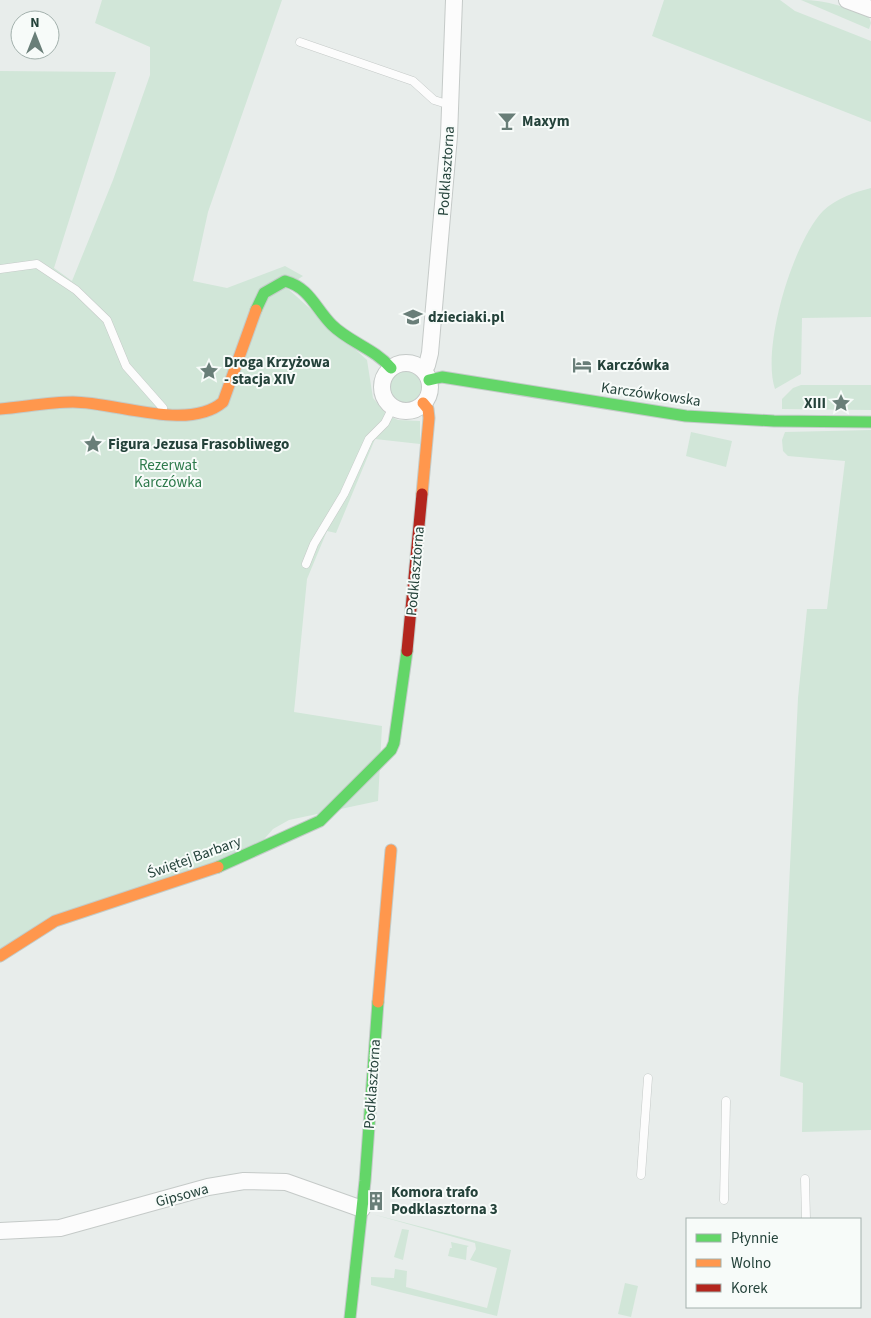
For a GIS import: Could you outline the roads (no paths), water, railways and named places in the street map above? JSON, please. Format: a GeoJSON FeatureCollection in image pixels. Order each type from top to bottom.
{"type":"FeatureCollection","features":[{"type":"Feature","properties":{"kind":"street","name":"Podklasztorna"},"geometry":{"type":"LineString","coordinates":[[382,760],[391,750],[397,734],[409,639],[428,418],[428,409],[423,403],[429,390],[426,375],[434,317],[451,105],[454,0]]}},
{"type":"Feature","properties":{"kind":"street"},"geometry":{"type":"LineString","coordinates":[[847,0],[871,9]]}},
{"type":"Feature","properties":{"kind":"street"},"geometry":{"type":"LineString","coordinates":[[0,409],[74,402],[167,414],[198,415],[216,408],[222,402],[257,306],[264,293],[285,281],[294,282],[306,289],[332,324],[384,360],[391,368]]}},
{"type":"Feature","properties":{"kind":"street"},"geometry":{"type":"LineString","coordinates":[[423,403],[412,410],[393,407],[383,395],[382,388],[386,373],[391,368],[407,362],[426,375]]}},
{"type":"Feature","properties":{"kind":"street","name":"Karczówkowska"},"geometry":{"type":"LineString","coordinates":[[426,375],[686,416],[774,421],[871,422]]}},
{"type":"Feature","properties":{"kind":"street","name":"Świętej Barbary"},"geometry":{"type":"LineString","coordinates":[[0,956],[55,921],[211,870],[320,821],[328,816],[382,760]]}},
{"type":"Feature","properties":{"kind":"street","name":"Podklasztorna"},"geometry":{"type":"LineString","coordinates":[[350,1318],[362,1209],[392,850]]}},
{"type":"Feature","properties":{"kind":"street","name":"Gipsowa"},"geometry":{"type":"LineString","coordinates":[[0,1232],[60,1228],[208,1187],[244,1181],[291,1183],[362,1209]]}},
{"type":"Feature","properties":{"kind":"lane"},"geometry":{"type":"LineString","coordinates":[[300,42],[413,81],[434,100],[451,105]]}},
{"type":"Feature","properties":{"kind":"lane"},"geometry":{"type":"LineString","coordinates":[[0,269],[37,264],[76,290],[107,320],[126,366],[140,379],[167,414]]}},
{"type":"Feature","properties":{"kind":"lane"},"geometry":{"type":"LineString","coordinates":[[306,564],[314,544],[344,494],[369,439],[385,423],[393,407]]}},
{"type":"Feature","properties":{"kind":"lane"},"geometry":{"type":"LineString","coordinates":[[641,1175],[648,1078]]}},
{"type":"Feature","properties":{"kind":"lane"},"geometry":{"type":"LineString","coordinates":[[724,1200],[726,1101]]}},
{"type":"Feature","properties":{"kind":"lane"},"geometry":{"type":"LineString","coordinates":[[805,1179],[806,1218]]}},
{"type":"Feature","properties":{"kind":"place","name":"Maxym"},"geometry":{"type":"Point","coordinates":[507,121]}},
{"type":"Feature","properties":{"kind":"place","name":"dzieciaki.pl"},"geometry":{"type":"Point","coordinates":[413,317]}},
{"type":"Feature","properties":{"kind":"place","name":"Karczówka"},"geometry":{"type":"Point","coordinates":[582,365]}},
{"type":"Feature","properties":{"kind":"place","name":"Droga Krzyżowa - stacja XIV"},"geometry":{"type":"Point","coordinates":[209,371]}},
{"type":"Feature","properties":{"kind":"place","name":"XIII"},"geometry":{"type":"Point","coordinates":[841,403]}},
{"type":"Feature","properties":{"kind":"place","name":"Figura Jezusa Frasobliwego"},"geometry":{"type":"Point","coordinates":[93,444]}},
{"type":"Feature","properties":{"kind":"place","name":"Komora trafo Podklasztorna 3"},"geometry":{"type":"Point","coordinates":[376,1201]}},
{"type":"Feature","properties":{"kind":"park label","name":"Rezerwat Karczówka"},"geometry":{"type":"Point","coordinates":[168,474]}}]}
